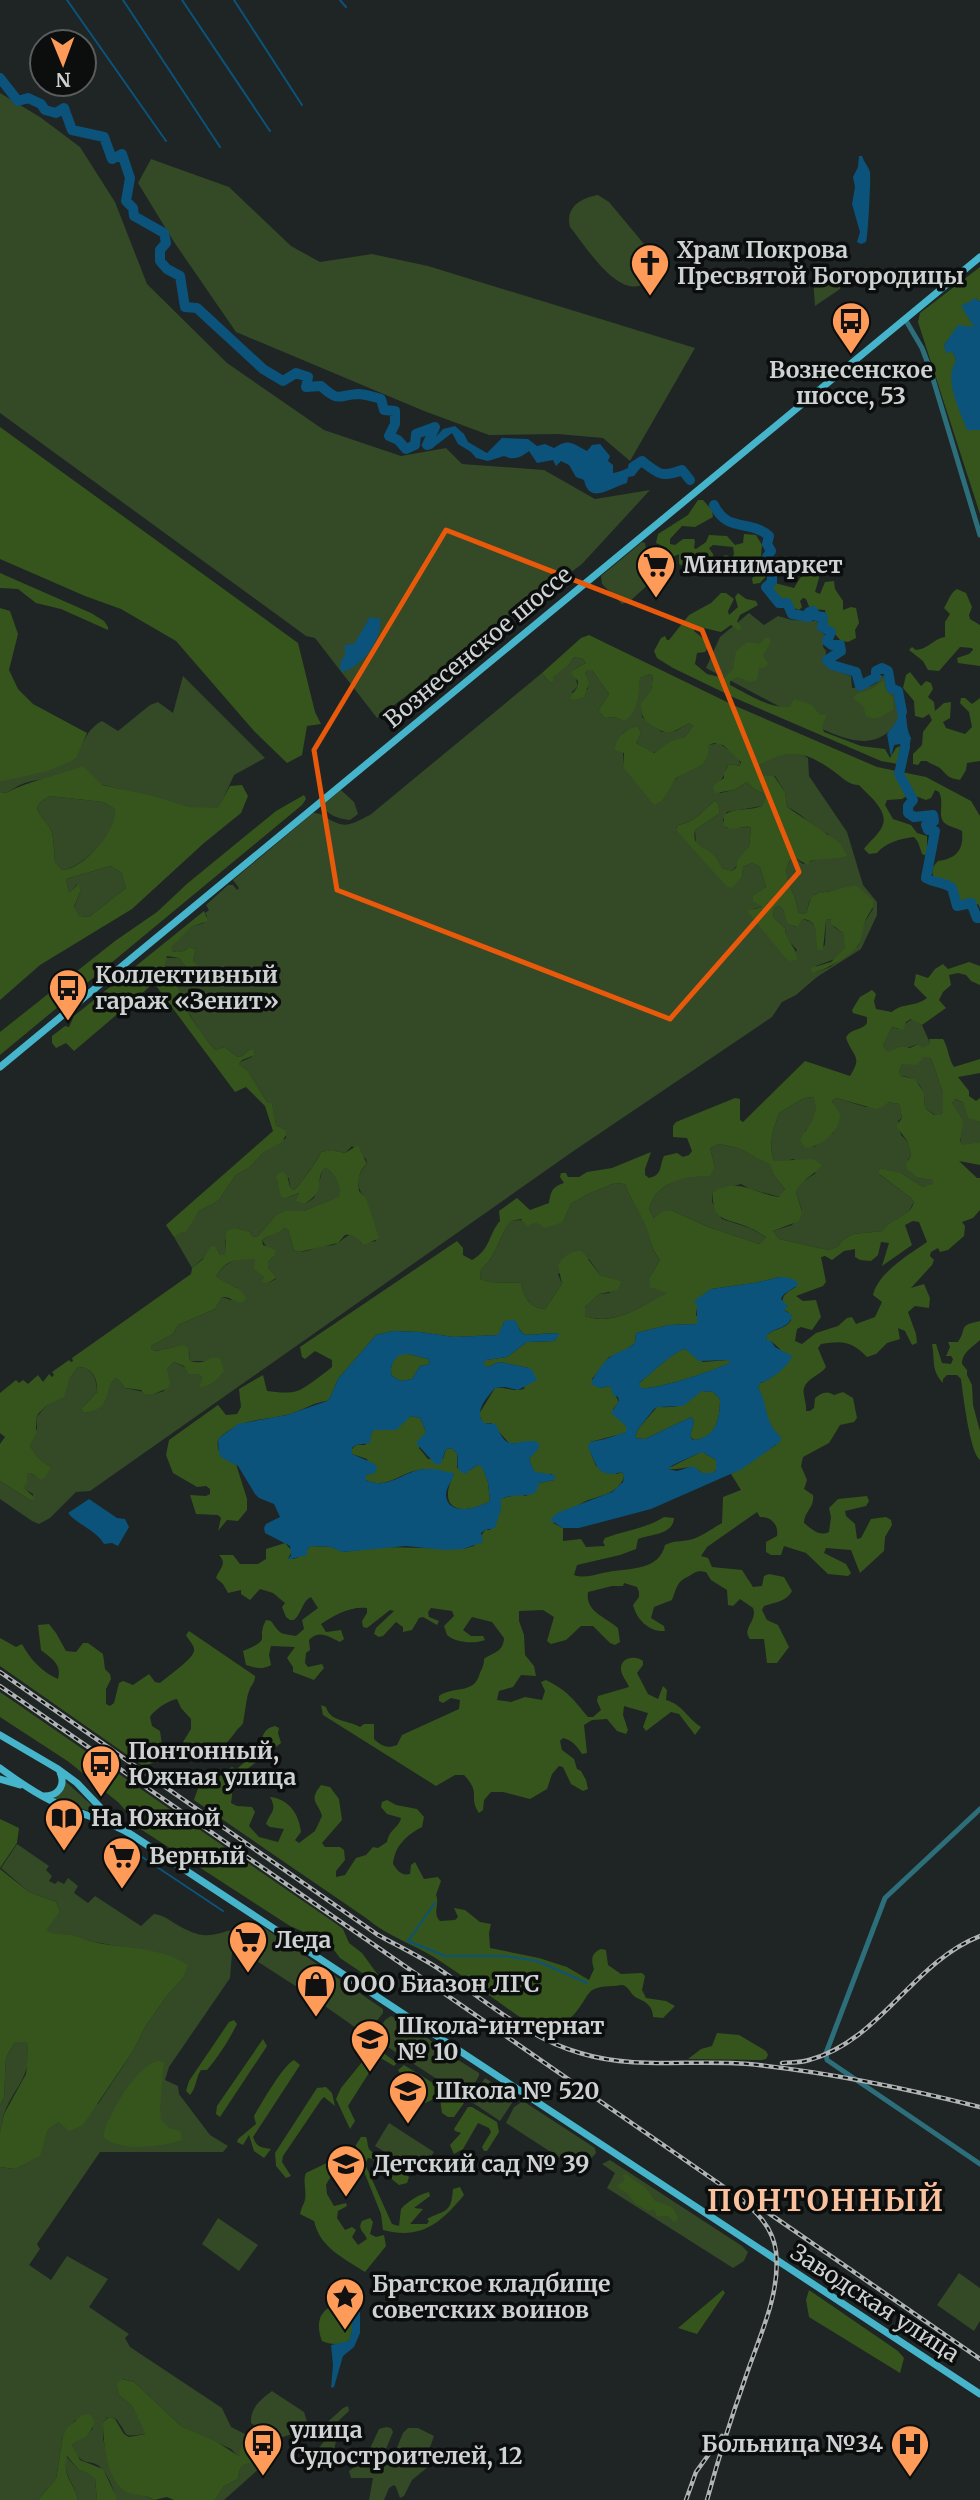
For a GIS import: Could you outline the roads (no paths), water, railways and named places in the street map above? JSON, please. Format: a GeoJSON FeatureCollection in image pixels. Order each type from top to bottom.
{"type":"FeatureCollection","features":[{"type":"Feature","properties":{"kind":"main road","name":"Вознесенское шоссе"},"geometry":{"type":"LineString","coordinates":[[0,1067],[980,257]]}},
{"type":"Feature","properties":{"kind":"main road"},"geometry":{"type":"LineString","coordinates":[[0,1735],[77,1783],[118,1826]]}},
{"type":"Feature","properties":{"kind":"main road"},"geometry":{"type":"LineString","coordinates":[[0,1768],[27,1788]]}},
{"type":"Feature","properties":{"kind":"main road"},"geometry":{"type":"LineString","coordinates":[[40,1794],[51,1796],[60,1790],[63,1779],[58,1769]]}},
{"type":"Feature","properties":{"kind":"main road"},"geometry":{"type":"LineString","coordinates":[[0,1779],[118,1826]]}},
{"type":"Feature","properties":{"kind":"main road","name":"Заводская улица"},"geometry":{"type":"LineString","coordinates":[[118,1826],[980,2395]]}},
{"type":"Feature","properties":{"kind":"street"},"geometry":{"type":"LineString","coordinates":[[905,319],[918,339],[929,367],[980,535]]}},
{"type":"Feature","properties":{"kind":"street"},"geometry":{"type":"LineString","coordinates":[[980,1809],[885,1898],[826,2053],[827,2060],[980,2164]]}},
{"type":"Feature","properties":{"kind":"water"},"geometry":{"type":"Polygon","coordinates":[[[859,156],[862,156],[870,176],[867,238],[866,242],[861,244],[857,242],[860,232],[852,204],[855,187],[853,177],[859,156]]]}},
{"type":"Feature","properties":{"kind":"water"},"geometry":{"type":"Polygon","coordinates":[[[976,298],[980,302],[980,430],[967,430],[952,386],[952,368],[956,361],[953,352],[946,353],[944,345],[958,325],[974,327],[961,306],[976,298]]]}},
{"type":"Feature","properties":{"kind":"water"},"geometry":{"type":"Polygon","coordinates":[[[455,426],[468,442],[487,453],[502,438],[528,439],[537,446],[545,444],[554,448],[570,443],[587,451],[592,445],[600,444],[610,456],[608,461],[613,465],[613,473],[642,461],[657,473],[641,467],[634,476],[628,477],[627,483],[596,493],[587,488],[584,480],[576,477],[569,465],[561,461],[556,466],[553,460],[537,463],[529,451],[517,458],[504,456],[488,461],[476,458],[458,444],[452,433],[435,446],[427,448],[421,445],[430,438],[434,439],[443,429],[455,426]]]}},
{"type":"Feature","properties":{"kind":"water"},"geometry":{"type":"Polygon","coordinates":[[[370,617],[380,619],[374,644],[356,665],[341,672],[340,663],[345,655],[345,645],[354,644],[370,617]]]}},
{"type":"Feature","properties":{"kind":"water"},"geometry":{"type":"Polygon","coordinates":[[[902,699],[911,738],[905,759],[901,757],[900,744],[894,745],[891,757],[887,734],[898,718],[897,700],[902,699]]]}},
{"type":"Feature","properties":{"kind":"water"},"geometry":{"type":"Polygon","coordinates":[[[780,1277],[799,1283],[781,1299],[788,1306],[784,1310],[792,1315],[790,1320],[785,1326],[766,1336],[775,1347],[792,1356],[783,1369],[760,1383],[758,1388],[772,1426],[781,1437],[780,1442],[742,1469],[651,1509],[579,1528],[563,1528],[550,1520],[557,1513],[612,1492],[623,1482],[622,1472],[607,1474],[599,1469],[588,1447],[590,1442],[626,1432],[626,1426],[611,1413],[619,1401],[610,1386],[600,1388],[591,1384],[605,1362],[635,1343],[636,1333],[669,1325],[697,1324],[697,1305],[694,1301],[711,1289],[780,1277]],[[685,1349],[639,1383],[641,1388],[673,1383],[731,1362],[699,1361],[685,1349]],[[702,1391],[683,1406],[654,1409],[638,1429],[635,1438],[645,1439],[691,1417],[694,1422],[690,1436],[693,1440],[707,1436],[718,1420],[720,1399],[713,1392],[702,1391]],[[699,1453],[668,1469],[677,1471],[693,1466],[702,1473],[713,1473],[716,1470],[716,1460],[699,1453]]]}},
{"type":"Feature","properties":{"kind":"water"},"geometry":{"type":"Polygon","coordinates":[[[515,1320],[521,1332],[527,1335],[560,1334],[554,1341],[527,1342],[507,1357],[486,1360],[483,1364],[487,1367],[500,1362],[529,1368],[537,1380],[518,1390],[495,1388],[482,1405],[481,1419],[484,1423],[496,1424],[504,1440],[514,1443],[538,1442],[539,1448],[529,1459],[534,1471],[554,1475],[554,1480],[539,1483],[536,1492],[532,1494],[501,1499],[495,1528],[481,1533],[483,1542],[463,1549],[406,1546],[342,1552],[331,1547],[311,1546],[307,1555],[287,1560],[291,1556],[290,1546],[265,1533],[266,1524],[280,1517],[274,1504],[259,1498],[238,1466],[222,1458],[219,1454],[218,1439],[238,1424],[287,1415],[327,1401],[338,1379],[376,1335],[393,1331],[454,1337],[498,1335],[504,1322],[515,1320]],[[409,1354],[399,1355],[392,1364],[391,1373],[401,1381],[412,1379],[420,1366],[430,1364],[428,1359],[409,1354]],[[411,1416],[396,1430],[374,1430],[370,1443],[352,1448],[352,1454],[375,1464],[377,1468],[375,1473],[366,1475],[366,1480],[375,1483],[389,1482],[418,1470],[429,1469],[454,1473],[446,1495],[452,1506],[472,1508],[490,1501],[488,1482],[482,1467],[477,1465],[465,1474],[458,1468],[457,1453],[451,1448],[446,1449],[441,1463],[436,1465],[416,1443],[426,1432],[420,1418],[411,1416]]]}},
{"type":"Feature","properties":{"kind":"water"},"geometry":{"type":"Polygon","coordinates":[[[89,1499],[117,1518],[125,1519],[129,1527],[118,1546],[112,1543],[104,1544],[68,1513],[89,1499]]]}},
{"type":"Feature","properties":{"kind":"water"},"geometry":{"type":"Polygon","coordinates":[[[354,2300],[360,2312],[360,2333],[354,2347],[343,2356],[334,2387],[331,2388],[331,2345],[349,2341],[352,2325],[348,2303],[354,2300]]]}},
{"type":"Feature","properties":{"kind":"waterway"},"geometry":{"type":"LineString","coordinates":[[67,0],[166,141]]}},
{"type":"Feature","properties":{"kind":"waterway"},"geometry":{"type":"LineString","coordinates":[[123,0],[220,147]]}},
{"type":"Feature","properties":{"kind":"waterway"},"geometry":{"type":"LineString","coordinates":[[182,0],[270,131]]}},
{"type":"Feature","properties":{"kind":"waterway"},"geometry":{"type":"LineString","coordinates":[[234,0],[302,105]]}},
{"type":"Feature","properties":{"kind":"waterway"},"geometry":{"type":"LineString","coordinates":[[340,0],[346,7]]}},
{"type":"Feature","properties":{"kind":"waterway"},"geometry":{"type":"LineString","coordinates":[[0,78],[18,101],[28,98],[41,104],[45,110],[56,113],[64,108],[72,130],[104,137],[112,159],[122,154],[130,178],[126,201],[133,208],[134,216],[164,233],[166,243],[160,250],[160,261],[167,269],[180,276],[185,307],[197,308],[263,369],[283,381],[296,373],[308,377],[306,387],[321,386],[332,395],[339,397],[361,394],[381,399],[384,410],[395,411],[395,424],[389,436],[398,440],[406,449],[415,445],[416,434],[435,427],[427,445],[430,444]]}},
{"type":"Feature","properties":{"kind":"waterway"},"geometry":{"type":"LineString","coordinates":[[633,467],[642,461],[660,473],[670,474],[682,470],[690,480]]}},
{"type":"Feature","properties":{"kind":"waterway"},"geometry":{"type":"LineString","coordinates":[[714,505],[719,514],[732,523],[754,528],[769,536],[767,544],[771,551],[765,560],[772,573],[772,582],[766,587],[779,603],[787,603],[792,614],[809,617],[809,612],[813,611],[816,616],[823,617],[822,627],[831,632],[827,641],[832,645],[840,645],[841,651],[827,660],[832,665],[856,672],[860,686],[876,677],[876,671],[882,668],[888,671],[891,688],[898,691],[902,712]]}},
{"type":"Feature","properties":{"kind":"waterway"},"geometry":{"type":"LineString","coordinates":[[905,747],[899,774],[913,800],[908,806],[908,813],[914,817],[933,815],[934,821],[926,825],[928,830],[935,831],[926,878],[952,888],[957,906],[971,903],[977,918],[980,918]]}},
{"type":"Feature","properties":{"kind":"waterway"},"geometry":{"type":"LineString","coordinates":[[130,1849],[223,1911]]}},
{"type":"Feature","properties":{"kind":"waterway"},"geometry":{"type":"LineString","coordinates":[[435,1903],[408,1941],[445,1956],[505,1956],[537,1961],[587,1983]]}},
{"type":"Feature","properties":{"kind":"railway"},"geometry":{"type":"LineString","coordinates":[[0,1672],[378,1935],[439,1969],[542,2038],[601,2058],[643,2063],[749,2064],[807,2071],[895,2087],[980,2107]]}},
{"type":"Feature","properties":{"kind":"railway"},"geometry":{"type":"LineString","coordinates":[[0,1686],[737,2196],[757,2214],[774,2243],[777,2269],[775,2285],[767,2318],[729,2426],[707,2500]]}},
{"type":"Feature","properties":{"kind":"railway"},"geometry":{"type":"LineString","coordinates":[[782,2063],[809,2060],[834,2050],[856,2036],[935,1964],[956,1948],[980,1936]]}},
{"type":"Feature","properties":{"kind":"railway"},"geometry":{"type":"LineString","coordinates":[[757,2205],[980,2359]]}},
{"type":"Feature","properties":{"kind":"railway"},"geometry":{"type":"LineString","coordinates":[[686,2500],[696,2472],[722,2436]]}},
{"type":"Feature","properties":{"kind":"place","name":"Храм Покрова Пресвятой Богородицы"},"geometry":{"type":"Point","coordinates":[650,297]}},
{"type":"Feature","properties":{"kind":"place","name":"Вознесенское шоссе, 53"},"geometry":{"type":"Point","coordinates":[851,355]}},
{"type":"Feature","properties":{"kind":"place","name":"Минимаркет"},"geometry":{"type":"Point","coordinates":[656,599]}},
{"type":"Feature","properties":{"kind":"place","name":"Коллективный гараж «Зенит»"},"geometry":{"type":"Point","coordinates":[68,1022]}},
{"type":"Feature","properties":{"kind":"place","name":"Понтонный, Южная улица"},"geometry":{"type":"Point","coordinates":[101,1798]}},
{"type":"Feature","properties":{"kind":"place","name":"На Южной"},"geometry":{"type":"Point","coordinates":[64,1852]}},
{"type":"Feature","properties":{"kind":"place","name":"Верный"},"geometry":{"type":"Point","coordinates":[122,1890]}},
{"type":"Feature","properties":{"kind":"place","name":"Леда"},"geometry":{"type":"Point","coordinates":[248,1974]}},
{"type":"Feature","properties":{"kind":"place","name":"ООО Биазон ЛГС"},"geometry":{"type":"Point","coordinates":[316,2018]}},
{"type":"Feature","properties":{"kind":"place","name":"Школа-интернат № 10"},"geometry":{"type":"Point","coordinates":[370,2073]}},
{"type":"Feature","properties":{"kind":"place","name":"Школа № 520"},"geometry":{"type":"Point","coordinates":[408,2125]}},
{"type":"Feature","properties":{"kind":"place","name":"Детский сад № 39"},"geometry":{"type":"Point","coordinates":[346,2198]}},
{"type":"Feature","properties":{"kind":"place","name":"Братское кладбище советских воинов"},"geometry":{"type":"Point","coordinates":[345,2331]}},
{"type":"Feature","properties":{"kind":"place","name":"улица Судостроителей, 12"},"geometry":{"type":"Point","coordinates":[263,2477]}},
{"type":"Feature","properties":{"kind":"place","name":"Больница №34"},"geometry":{"type":"Point","coordinates":[910,2478]}},
{"type":"Feature","properties":{"kind":"district","name":"ПОНТОННЫЙ"},"geometry":{"type":"Point","coordinates":[826,2201]}}]}
